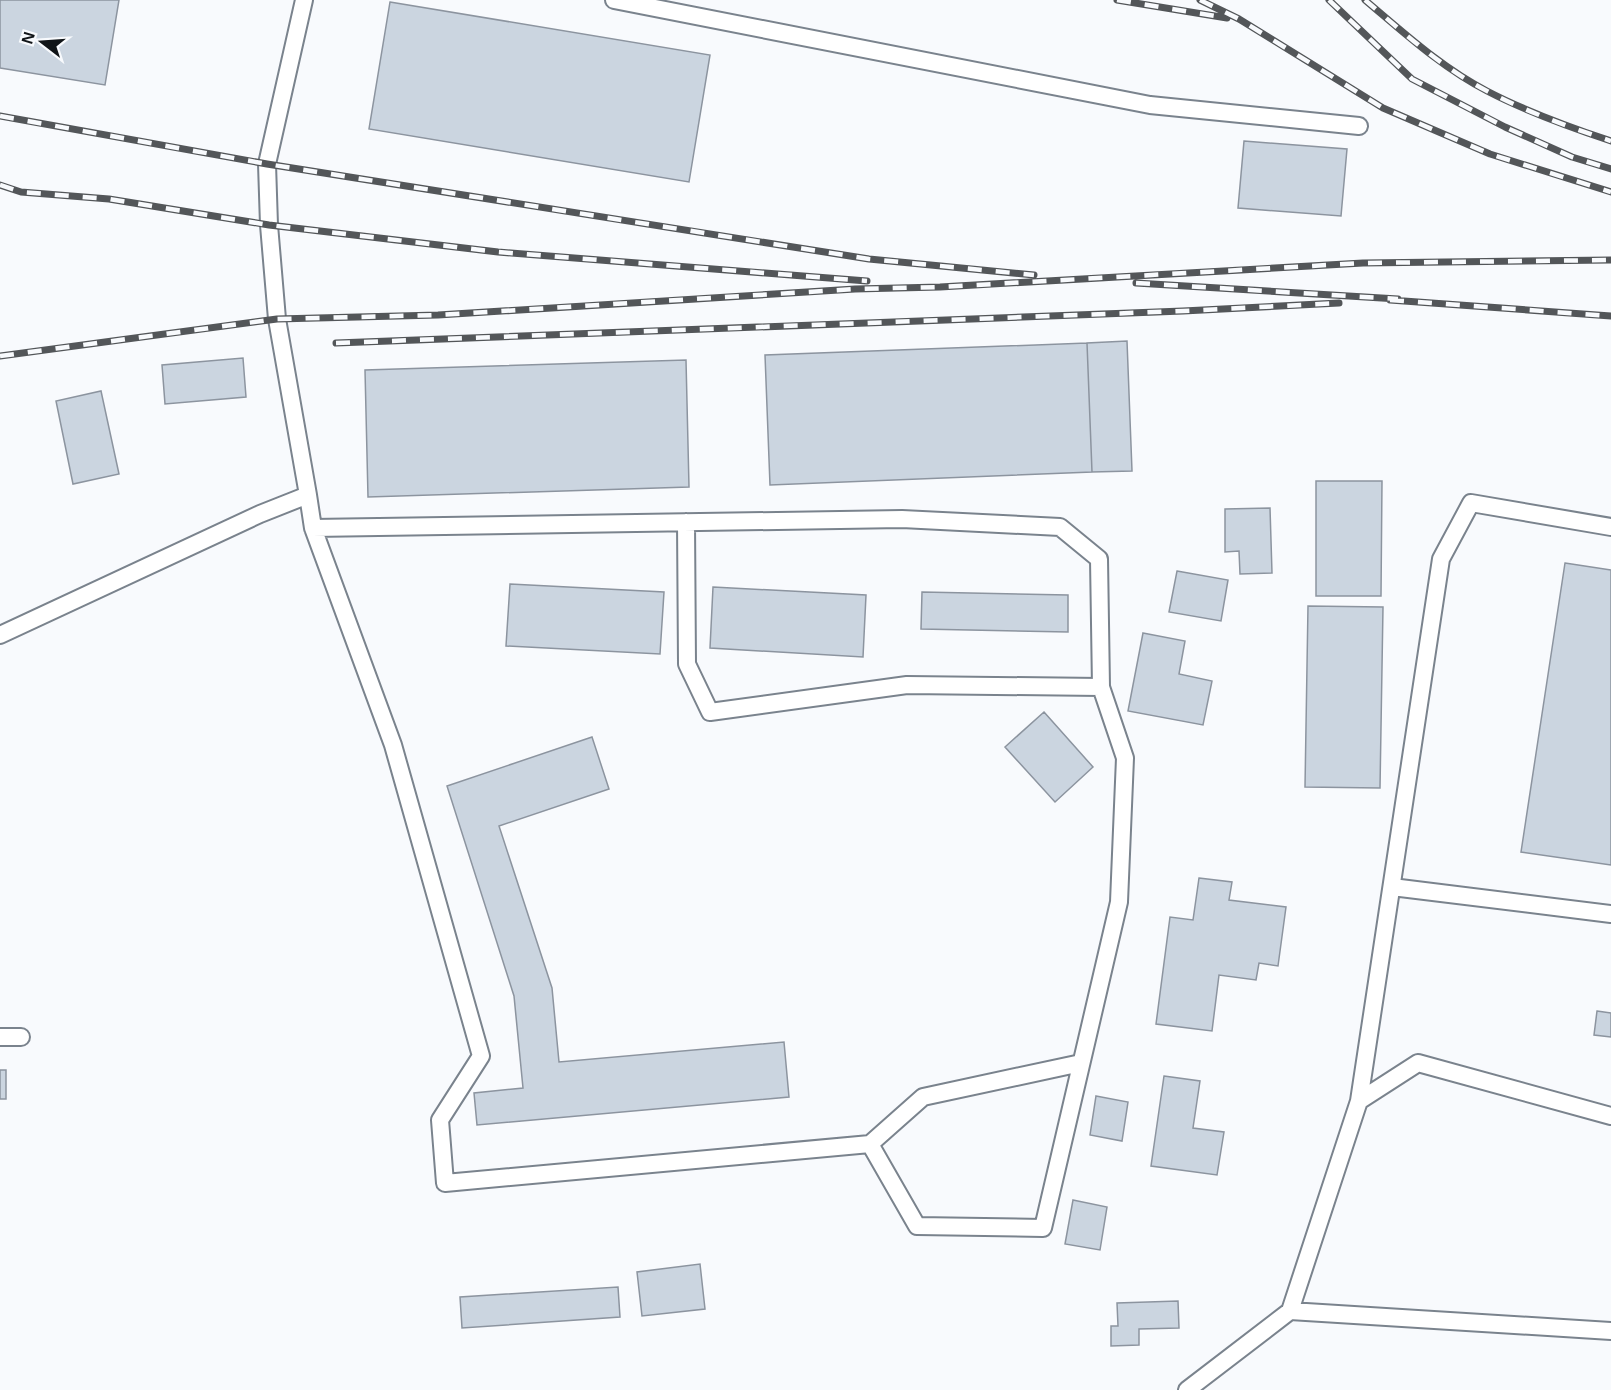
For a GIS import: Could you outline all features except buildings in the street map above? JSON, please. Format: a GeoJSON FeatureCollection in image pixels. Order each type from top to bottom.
{"type":"FeatureCollection","features":[{"type":"Feature","properties":{"kind":"lane"},"geometry":{"type":"LineString","coordinates":[[304,0],[267,164],[269,225],[277,319],[314,528],[393,745],[481,1056],[440,1120],[445,1183],[870,1144],[923,1097],[1081,1064]]}},
{"type":"Feature","properties":{"kind":"lane"},"geometry":{"type":"LineString","coordinates":[[614,0],[1150,105],[1359,126]]}},
{"type":"Feature","properties":{"kind":"lane"},"geometry":{"type":"LineString","coordinates":[[0,635],[260,514],[308,495]]}},
{"type":"Feature","properties":{"kind":"lane"},"geometry":{"type":"LineString","coordinates":[[1187,1390],[1290,1311],[1359,1101],[1441,559],[1471,503],[1611,527]]}},
{"type":"Feature","properties":{"kind":"lane"},"geometry":{"type":"LineString","coordinates":[[314,528],[902,519],[1060,527],[1099,559],[1101,687],[1125,758],[1119,902],[1043,1228],[917,1226],[870,1144]]}},
{"type":"Feature","properties":{"kind":"lane"},"geometry":{"type":"LineString","coordinates":[[686,522],[687,664],[710,712],[907,685],[1101,687]]}},
{"type":"Feature","properties":{"kind":"lane"},"geometry":{"type":"LineString","coordinates":[[1392,887],[1611,914]]}},
{"type":"Feature","properties":{"kind":"lane"},"geometry":{"type":"LineString","coordinates":[[0,1037],[21,1037]]}},
{"type":"Feature","properties":{"kind":"lane"},"geometry":{"type":"LineString","coordinates":[[1359,1101],[1418,1063],[1611,1116]]}},
{"type":"Feature","properties":{"kind":"lane"},"geometry":{"type":"LineString","coordinates":[[1290,1311],[1611,1331]]}},
{"type":"Feature","properties":{"kind":"railway"},"geometry":{"type":"LineString","coordinates":[[1117,0],[1227,18]]}},
{"type":"Feature","properties":{"kind":"railway"},"geometry":{"type":"LineString","coordinates":[[1200,0],[1239,19],[1383,108],[1490,154],[1611,192]]}},
{"type":"Feature","properties":{"kind":"railway"},"geometry":{"type":"LineString","coordinates":[[1329,0],[1412,79],[1505,127],[1572,157],[1611,169]]}},
{"type":"Feature","properties":{"kind":"railway"},"geometry":{"type":"LineString","coordinates":[[1365,0],[1423,49],[1470,82],[1502,99],[1564,125],[1611,141]]}},
{"type":"Feature","properties":{"kind":"railway"},"geometry":{"type":"LineString","coordinates":[[0,116],[267,164],[869,259],[1034,275]]}},
{"type":"Feature","properties":{"kind":"railway"},"geometry":{"type":"LineString","coordinates":[[0,185],[21,192],[109,199],[269,225],[498,252],[867,281]]}},
{"type":"Feature","properties":{"kind":"railway"},"geometry":{"type":"LineString","coordinates":[[0,356],[277,319],[438,315],[855,289],[940,287],[1363,263],[1611,260]]}},
{"type":"Feature","properties":{"kind":"railway"},"geometry":{"type":"LineString","coordinates":[[1136,283],[1398,299]]}},
{"type":"Feature","properties":{"kind":"railway"},"geometry":{"type":"LineString","coordinates":[[1390,300],[1611,316]]}},
{"type":"Feature","properties":{"kind":"railway"},"geometry":{"type":"LineString","coordinates":[[336,343],[1339,303]]}}]}
